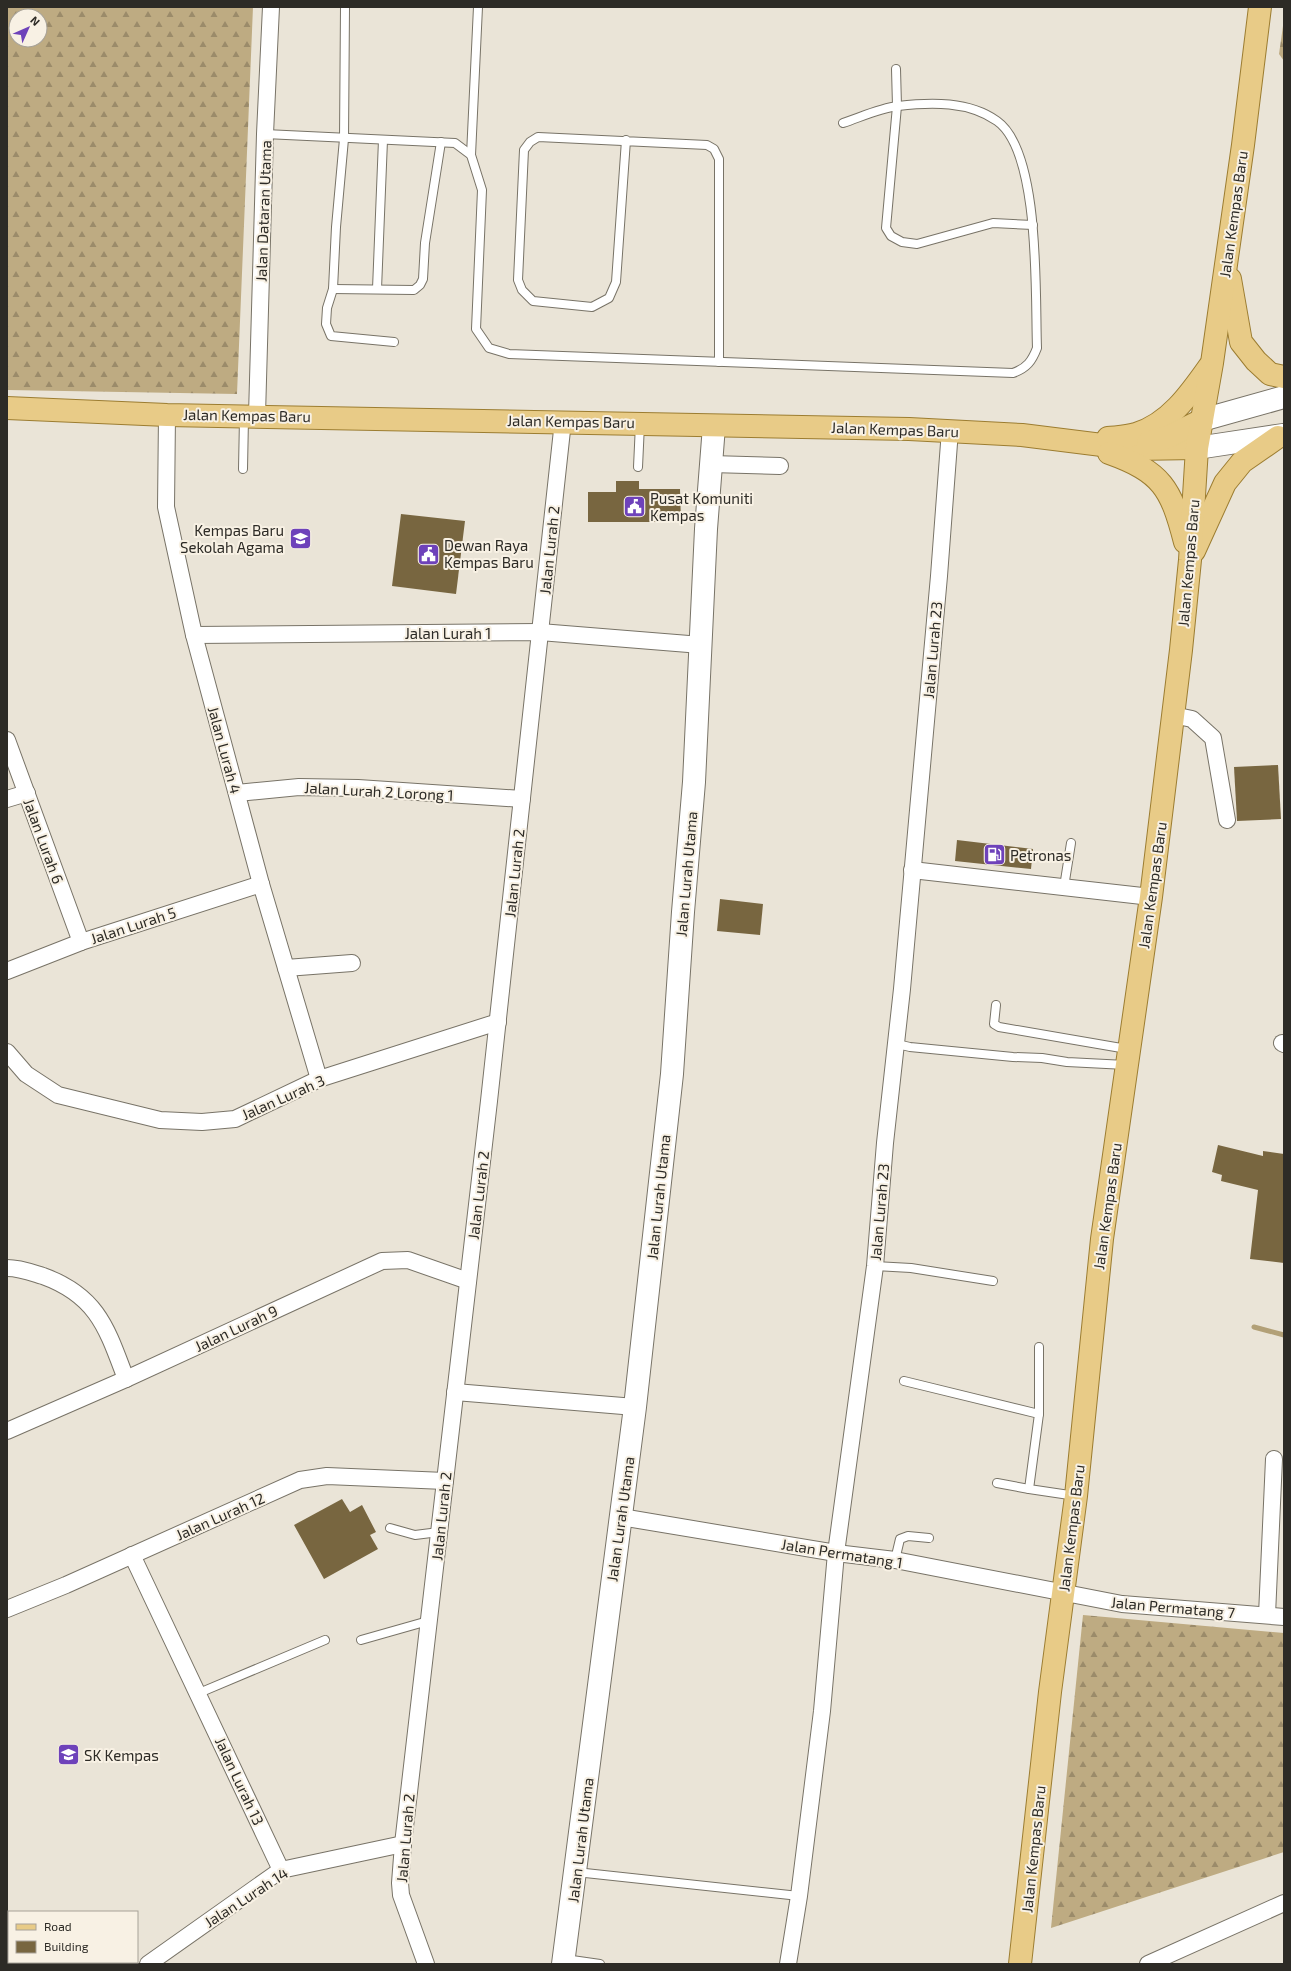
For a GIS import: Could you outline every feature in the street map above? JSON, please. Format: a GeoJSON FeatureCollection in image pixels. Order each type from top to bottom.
{"type":"FeatureCollection","features":[{"type":"Feature","properties":{"kind":"main road","name":"Jalan Kempas Baru"},"geometry":{"type":"LineString","coordinates":[[1020,1964],[1049,1699],[1076,1496],[1092,1325],[1102,1239],[1151,897],[1173,715],[1190,560],[1197,448],[1212,363],[1243,145],[1260,7]]}},
{"type":"Feature","properties":{"kind":"main road"},"geometry":{"type":"LineString","coordinates":[[1226,260],[1241,342],[1256,362],[1270,374],[1284,377]]}},
{"type":"Feature","properties":{"kind":"main road"},"geometry":{"type":"LineString","coordinates":[[1080,442],[1136,434],[1160,423],[1191,392],[1212,363]]}},
{"type":"Feature","properties":{"kind":"main road","name":"Jalan Kempas Baru"},"geometry":{"type":"LineString","coordinates":[[7,408],[167,415],[250,415],[950,430],[1022,435],[1134,449],[1197,448]]}},
{"type":"Feature","properties":{"kind":"main road","name":"Jalan Kempas Baru"},"geometry":{"type":"LineString","coordinates":[[1134,449],[1170,436],[1202,420]]}},
{"type":"Feature","properties":{"kind":"main road"},"geometry":{"type":"LineString","coordinates":[[1190,560],[1225,483],[1242,462],[1281,436]]}},
{"type":"Feature","properties":{"kind":"main road"},"geometry":{"type":"LineString","coordinates":[[1080,442],[1133,462],[1153,474],[1177,510],[1190,560]]}},
{"type":"Feature","properties":{"kind":"street","name":"Jalan Dataran Utama"},"geometry":{"type":"LineString","coordinates":[[250,415],[271,7]]}},
{"type":"Feature","properties":{"kind":"street"},"geometry":{"type":"LineString","coordinates":[[1202,420],[1284,397]]}},
{"type":"Feature","properties":{"kind":"street","name":"Jalan Lurah 4"},"geometry":{"type":"LineString","coordinates":[[167,415],[166,507],[194,635],[261,884],[319,1079]]}},
{"type":"Feature","properties":{"kind":"street","name":"Jalan Lurah 2"},"geometry":{"type":"LineString","coordinates":[[426,1964],[401,1895],[400,1883],[403,1844],[484,1149],[563,421]]}},
{"type":"Feature","properties":{"kind":"street","name":"Jalan Lurah Utama"},"geometry":{"type":"LineString","coordinates":[[564,1962],[635,1407],[672,1074],[682,920],[694,782],[702,646],[706,529],[714,426]]}},
{"type":"Feature","properties":{"kind":"street","name":"Jalan Lurah 23"},"geometry":{"type":"LineString","coordinates":[[788,1964],[799,1896],[822,1711],[836,1553],[875,1266],[884,1143],[897,1044],[939,576],[950,430]]}},
{"type":"Feature","properties":{"kind":"street"},"geometry":{"type":"LineString","coordinates":[[1197,448],[1281,436]]}},
{"type":"Feature","properties":{"kind":"street"},"geometry":{"type":"LineString","coordinates":[[711,464],[780,466]]}},
{"type":"Feature","properties":{"kind":"street","name":"Jalan Lurah 1"},"geometry":{"type":"LineString","coordinates":[[194,635],[540,632],[702,646]]}},
{"type":"Feature","properties":{"kind":"street"},"geometry":{"type":"LineString","coordinates":[[1173,715],[1192,718],[1213,738],[1227,820]]}},
{"type":"Feature","properties":{"kind":"street","name":"Jalan Lurah 6"},"geometry":{"type":"LineString","coordinates":[[7,740],[81,942]]}},
{"type":"Feature","properties":{"kind":"street","name":"Jalan Lurah 2 Lorong 1"},"geometry":{"type":"LineString","coordinates":[[237,793],[299,787],[358,788],[522,799]]}},
{"type":"Feature","properties":{"kind":"street"},"geometry":{"type":"LineString","coordinates":[[7,799],[27,793]]}},
{"type":"Feature","properties":{"kind":"street"},"geometry":{"type":"LineString","coordinates":[[912,870],[1151,897]]}},
{"type":"Feature","properties":{"kind":"street","name":"Jalan Lurah 5"},"geometry":{"type":"LineString","coordinates":[[7,971],[81,942],[261,884]]}},
{"type":"Feature","properties":{"kind":"street"},"geometry":{"type":"LineString","coordinates":[[286,968],[352,963]]}},
{"type":"Feature","properties":{"kind":"street","name":"Jalan Lurah 3"},"geometry":{"type":"LineString","coordinates":[[7,1052],[26,1074],[58,1095],[160,1120],[202,1122],[235,1118],[319,1079],[498,1022]]}},
{"type":"Feature","properties":{"kind":"street","name":"Jalan Lurah 9"},"geometry":{"type":"LineString","coordinates":[[7,1431],[126,1379],[382,1261],[408,1260],[468,1281]]}},
{"type":"Feature","properties":{"kind":"street"},"geometry":{"type":"LineString","coordinates":[[7,1268],[18,1268],[55,1281],[81,1296],[97,1313],[108,1332],[126,1379]]}},
{"type":"Feature","properties":{"kind":"street"},"geometry":{"type":"LineString","coordinates":[[455,1392],[635,1407]]}},
{"type":"Feature","properties":{"kind":"street"},"geometry":{"type":"LineString","coordinates":[[1267,1614],[1274,1459]]}},
{"type":"Feature","properties":{"kind":"street","name":"Jalan Lurah 12"},"geometry":{"type":"LineString","coordinates":[[7,1609],[300,1480],[326,1476],[445,1481]]}},
{"type":"Feature","properties":{"kind":"street","name":"Jalan Permatang 1"},"geometry":{"type":"LineString","coordinates":[[621,1517],[836,1553],[895,1560],[1063,1592]]}},
{"type":"Feature","properties":{"kind":"street","name":"Jalan Lurah 13"},"geometry":{"type":"LineString","coordinates":[[132,1555],[199,1693],[281,1870]]}},
{"type":"Feature","properties":{"kind":"street","name":"Jalan Permatang 7"},"geometry":{"type":"LineString","coordinates":[[1063,1592],[1122,1604],[1267,1614],[1284,1617]]}},
{"type":"Feature","properties":{"kind":"street","name":"Jalan Lurah 14"},"geometry":{"type":"LineString","coordinates":[[148,1964],[281,1870],[403,1844]]}},
{"type":"Feature","properties":{"kind":"street"},"geometry":{"type":"LineString","coordinates":[[1148,1964],[1284,1902]]}},
{"type":"Feature","properties":{"kind":"lane"},"geometry":{"type":"LineString","coordinates":[[345,7],[344,139],[336,227],[333,289],[327,308],[326,324],[331,336],[394,342]]}},
{"type":"Feature","properties":{"kind":"lane"},"geometry":{"type":"LineString","coordinates":[[478,7],[472,155],[482,190],[476,329],[488,348],[509,354],[1013,373],[1024,369],[1032,360],[1037,348],[1033,224],[1028,180],[1016,144],[1008,132],[998,121],[972,108],[941,103],[897,106],[843,123]]}},
{"type":"Feature","properties":{"kind":"lane"},"geometry":{"type":"LineString","coordinates":[[896,69],[897,106],[886,228],[891,236],[902,242],[917,244],[993,223],[1033,224]]}},
{"type":"Feature","properties":{"kind":"lane"},"geometry":{"type":"LineString","coordinates":[[265,134],[344,139],[455,143],[472,155]]}},
{"type":"Feature","properties":{"kind":"lane"},"geometry":{"type":"LineString","coordinates":[[626,140],[616,282],[609,298],[592,307],[533,301],[522,290],[518,280],[524,150],[530,142],[538,137],[626,140],[707,146],[714,149],[719,158],[719,362]]}},
{"type":"Feature","properties":{"kind":"lane"},"geometry":{"type":"LineString","coordinates":[[377,289],[383,140]]}},
{"type":"Feature","properties":{"kind":"lane"},"geometry":{"type":"LineString","coordinates":[[333,289],[414,290],[423,279],[425,242],[441,142]]}},
{"type":"Feature","properties":{"kind":"lane"},"geometry":{"type":"LineString","coordinates":[[243,469],[250,415]]}},
{"type":"Feature","properties":{"kind":"lane"},"geometry":{"type":"LineString","coordinates":[[638,467],[640,423]]}},
{"type":"Feature","properties":{"kind":"lane"},"geometry":{"type":"LineString","coordinates":[[1064,887],[1071,844]]}},
{"type":"Feature","properties":{"kind":"lane"},"geometry":{"type":"LineString","coordinates":[[996,1005],[994,1024],[999,1027],[1127,1057]]}},
{"type":"Feature","properties":{"kind":"lane"},"geometry":{"type":"LineString","coordinates":[[897,1044],[910,1047],[1013,1057],[1042,1058],[1067,1062],[1127,1057]]}},
{"type":"Feature","properties":{"kind":"lane"},"geometry":{"type":"LineString","coordinates":[[875,1266],[911,1268],[993,1281]]}},
{"type":"Feature","properties":{"kind":"lane"},"geometry":{"type":"LineString","coordinates":[[1029,1489],[1039,1414],[1038,1347]]}},
{"type":"Feature","properties":{"kind":"lane"},"geometry":{"type":"LineString","coordinates":[[904,1382],[1039,1414]]}},
{"type":"Feature","properties":{"kind":"lane"},"geometry":{"type":"LineString","coordinates":[[997,1483],[1076,1496]]}},
{"type":"Feature","properties":{"kind":"lane"},"geometry":{"type":"LineString","coordinates":[[390,1528],[414,1535],[439,1532]]}},
{"type":"Feature","properties":{"kind":"lane"},"geometry":{"type":"LineString","coordinates":[[895,1560],[900,1539],[908,1536],[929,1538]]}},
{"type":"Feature","properties":{"kind":"lane"},"geometry":{"type":"LineString","coordinates":[[361,1640],[428,1621]]}},
{"type":"Feature","properties":{"kind":"lane"},"geometry":{"type":"LineString","coordinates":[[199,1693],[325,1640]]}},
{"type":"Feature","properties":{"kind":"lane"},"geometry":{"type":"LineString","coordinates":[[576,1872],[799,1896]]}},
{"type":"Feature","properties":{"kind":"lane"},"geometry":{"type":"LineString","coordinates":[[564,1962],[600,1964]]}},
{"type":"Feature","properties":{"kind":"green space"},"geometry":{"type":"Polygon","coordinates":[[[7,7],[253,7],[237,394],[7,390],[7,7]]]}},
{"type":"Feature","properties":{"kind":"green space"},"geometry":{"type":"Polygon","coordinates":[[[1284,19],[1284,61],[1279,54],[1284,19]]]}},
{"type":"Feature","properties":{"kind":"green space"},"geometry":{"type":"Polygon","coordinates":[[[1083,1615],[1284,1633],[1284,1852],[1051,1928],[1083,1615]]]}},
{"type":"Feature","properties":{"kind":"building","name":"Pusat Komuniti Kempas"},"geometry":{"type":"Polygon","coordinates":[[[616,481],[639,481],[639,489],[680,489],[681,522],[588,522],[588,492],[616,492],[616,481]]]}},
{"type":"Feature","properties":{"kind":"building","name":"Dewan Raya Kempas Baru"},"geometry":{"type":"Polygon","coordinates":[[[401,514],[465,521],[456,594],[392,586],[401,514]]]}},
{"type":"Feature","properties":{"kind":"building"},"geometry":{"type":"Polygon","coordinates":[[[1278,765],[1281,819],[1237,821],[1234,767],[1278,765]]]}},
{"type":"Feature","properties":{"kind":"building","name":"Petronas"},"geometry":{"type":"Polygon","coordinates":[[[957,840],[1033,849],[1031,869],[955,861],[957,840]]]}},
{"type":"Feature","properties":{"kind":"building"},"geometry":{"type":"Polygon","coordinates":[[[720,899],[763,904],[760,935],[717,931],[720,899]]]}},
{"type":"Feature","properties":{"kind":"building"},"geometry":{"type":"Polygon","coordinates":[[[1218,1145],[1263,1156],[1263,1151],[1284,1154],[1284,1263],[1250,1259],[1258,1190],[1221,1181],[1222,1175],[1212,1172],[1218,1145]]]}},
{"type":"Feature","properties":{"kind":"building"},"geometry":{"type":"Polygon","coordinates":[[[342,1499],[350,1512],[362,1505],[376,1532],[370,1535],[378,1549],[324,1579],[294,1525],[342,1499]]]}},
{"type":"Feature","properties":{"kind":"waterway"},"geometry":{"type":"LineString","coordinates":[[1254,1327],[1284,1335]]}},
{"type":"Feature","properties":{"kind":"place","name":"Pusat Komuniti Kempas"},"geometry":{"type":"Point","coordinates":[634,507]}},
{"type":"Feature","properties":{"kind":"place","name":"Kempas Baru Sekolah Agama"},"geometry":{"type":"Point","coordinates":[300,539]}},
{"type":"Feature","properties":{"kind":"place","name":"Dewan Raya Kempas Baru"},"geometry":{"type":"Point","coordinates":[428,554]}},
{"type":"Feature","properties":{"kind":"place","name":"Petronas"},"geometry":{"type":"Point","coordinates":[994,855]}},
{"type":"Feature","properties":{"kind":"place","name":"SK Kempas"},"geometry":{"type":"Point","coordinates":[68,1755]}}]}
